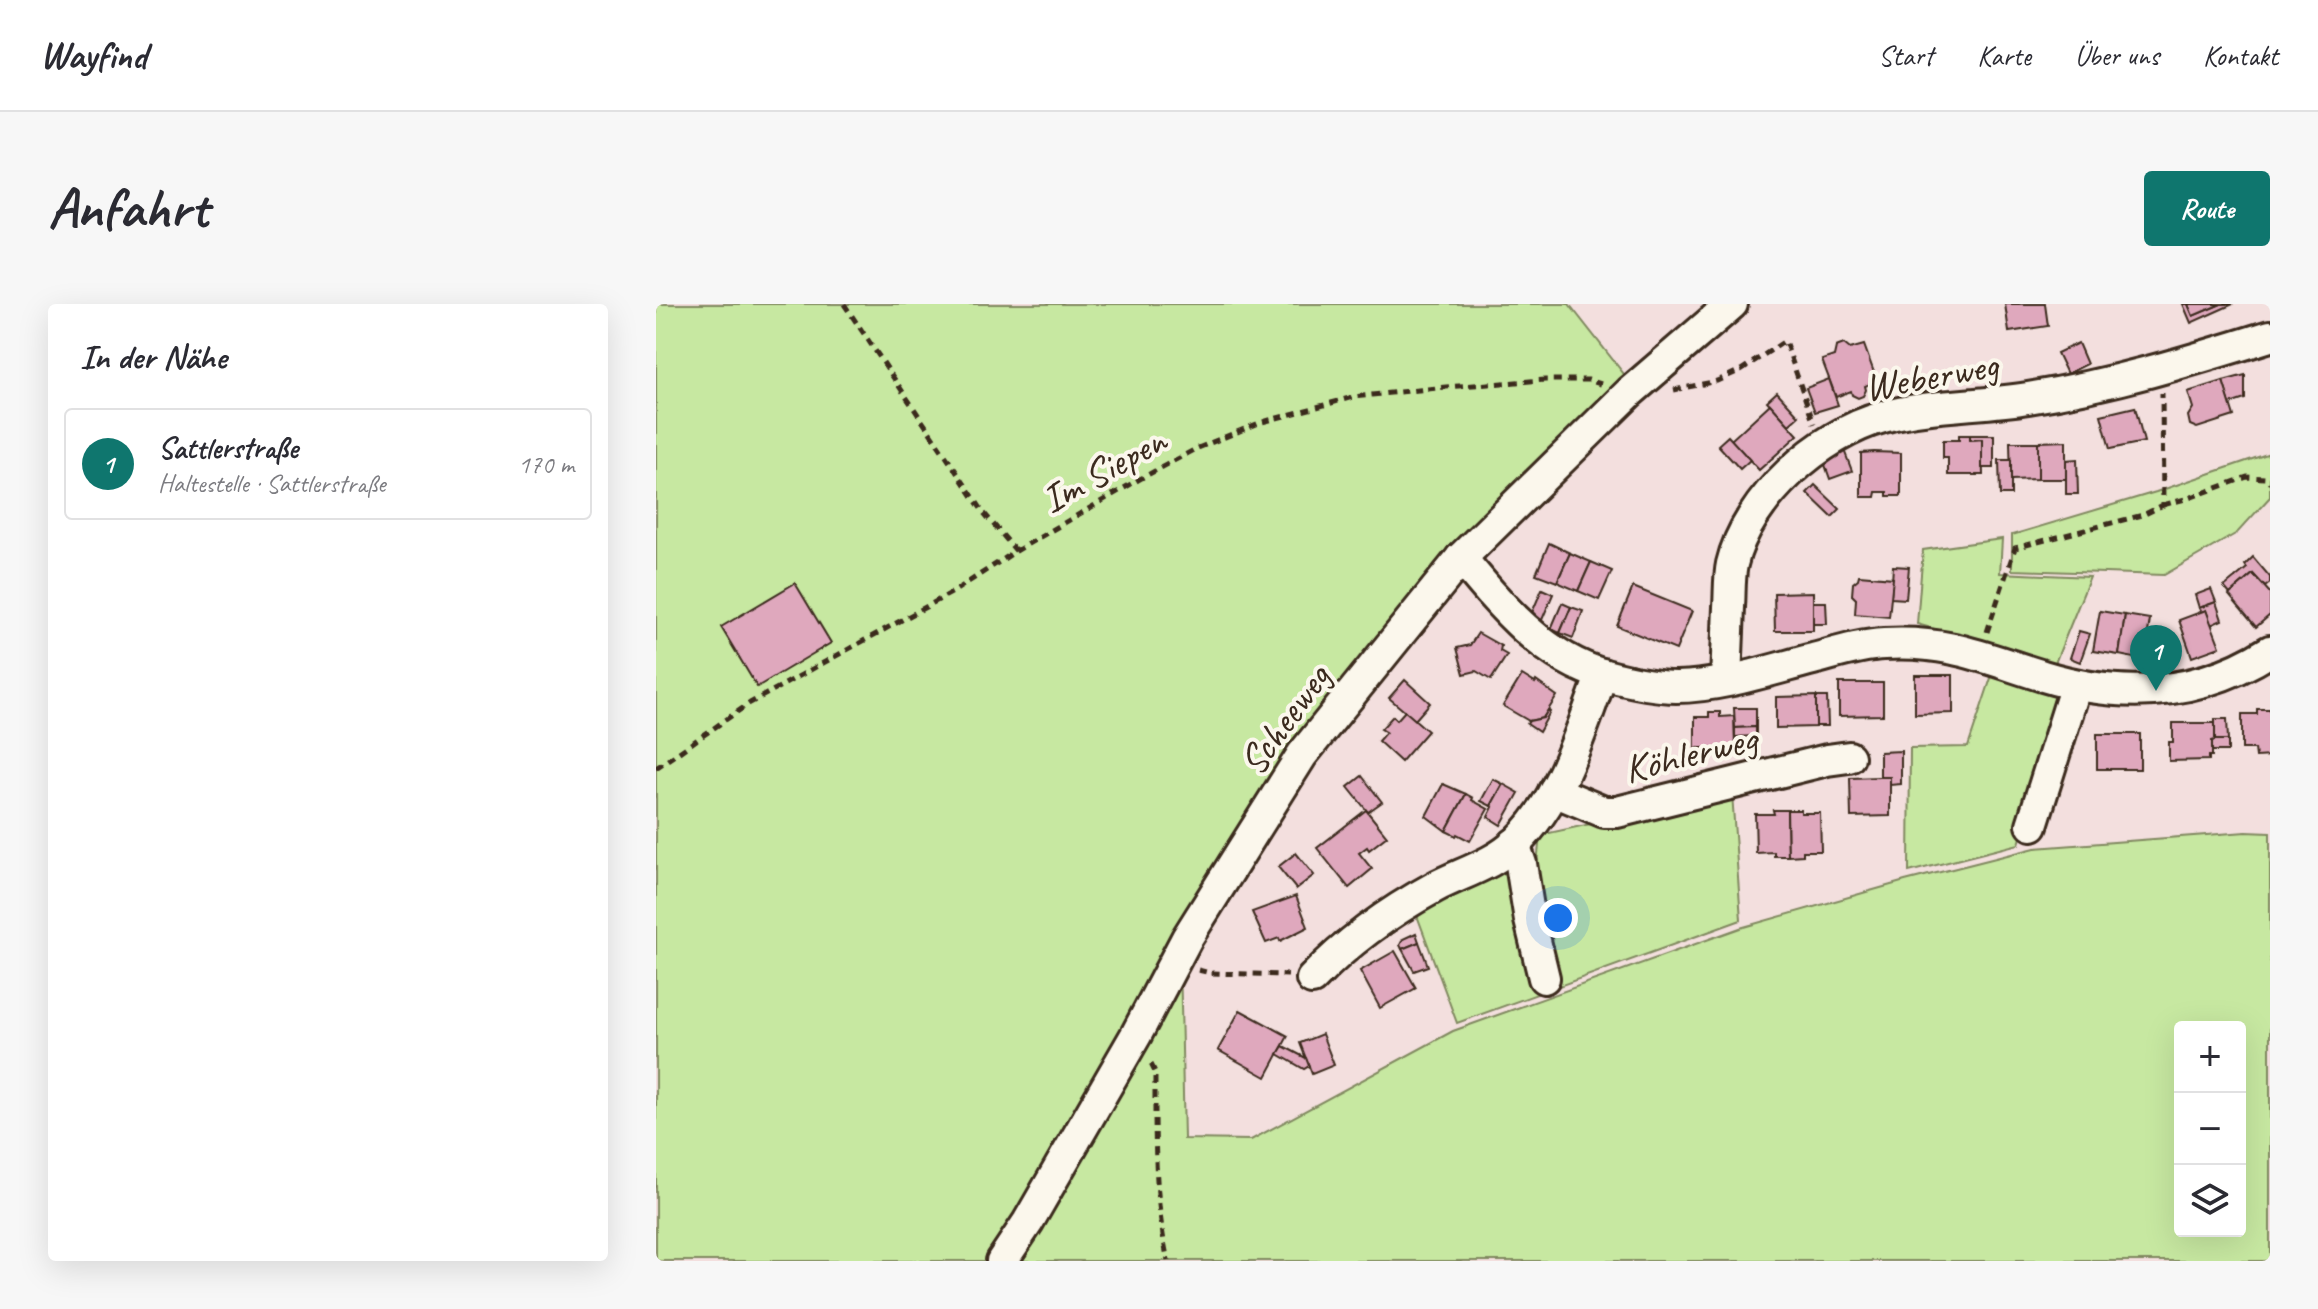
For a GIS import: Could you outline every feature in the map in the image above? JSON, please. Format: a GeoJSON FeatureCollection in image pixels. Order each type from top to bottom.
{"type":"FeatureCollection","features":[{"type":"Feature","properties":{"kind":"street","name":"Scheeweg"},"geometry":{"type":"LineString","coordinates":[[1002,1261],[1028,1222],[1136,1035],[1187,938],[1302,755],[1461,558],[1630,392],[1732,304]]}},
{"type":"Feature","properties":{"kind":"street","name":"Weberweg"},"geometry":{"type":"LineString","coordinates":[[1726,680],[1732,564],[1741,540],[1765,499],[1785,476],[1822,447],[1882,417],[2025,399],[2099,385],[2162,370],[2270,336]]}},
{"type":"Feature","properties":{"kind":"street"},"geometry":{"type":"LineString","coordinates":[[1461,558],[1497,601],[1555,653],[1602,674],[1654,685],[1692,686],[1726,680],[1879,644],[1930,644],[1979,655],[2076,685],[2156,691],[2183,687],[2230,673],[2270,651]]}},
{"type":"Feature","properties":{"kind":"street","name":"Köhlerweg"},"geometry":{"type":"LineString","coordinates":[[1312,979],[1375,922],[1437,886],[1490,861],[1514,844],[1534,822],[1565,773],[1602,674]]}},
{"type":"Feature","properties":{"kind":"street"},"geometry":{"type":"LineString","coordinates":[[2032,825],[2076,685]]}},
{"type":"Feature","properties":{"kind":"street","name":"Köhlerweg"},"geometry":{"type":"LineString","coordinates":[[1554,791],[1604,812],[1617,812],[1849,757]]}},
{"type":"Feature","properties":{"kind":"street"},"geometry":{"type":"LineString","coordinates":[[1514,844],[1521,864],[1544,978]]}},
{"type":"Feature","properties":{"kind":"path"},"geometry":{"type":"LineString","coordinates":[[844,304],[984,513],[1016,551]]}},
{"type":"Feature","properties":{"kind":"path","name":"Im Siepen"},"geometry":{"type":"LineString","coordinates":[[656,768],[750,703],[953,592],[1016,551],[1198,448],[1259,423],[1353,397],[1545,380],[1588,380],[1630,392],[1669,391],[1717,381],[1741,370],[1785,341],[1822,447]]}},
{"type":"Feature","properties":{"kind":"path"},"geometry":{"type":"LineString","coordinates":[[2162,370],[2163,505]]}},
{"type":"Feature","properties":{"kind":"path"},"geometry":{"type":"LineString","coordinates":[[1979,655],[2015,548],[2143,515],[2163,505],[2247,477],[2265,478],[2270,483]]}},
{"type":"Feature","properties":{"kind":"path"},"geometry":{"type":"LineString","coordinates":[[1173,963],[1210,973],[1278,974],[1312,979]]}},
{"type":"Feature","properties":{"kind":"path"},"geometry":{"type":"LineString","coordinates":[[1136,1035],[1155,1072],[1160,1224],[1168,1261]]}},
{"type":"Feature","properties":{"kind":"green space"},"geometry":{"type":"Polygon","coordinates":[[[656,304],[1569,304],[1627,378],[1454,550],[1180,959],[1184,1139],[1251,1140],[1453,1031],[1740,928],[1905,881],[2035,848],[2246,832],[2270,833],[2270,1261],[656,1261],[656,304]]]}},
{"type":"Feature","properties":{"kind":"green space"},"geometry":{"type":"Polygon","coordinates":[[[2270,453],[2270,497],[2237,533],[2164,575],[2012,570],[2012,535],[2156,492],[2270,453]]]}},
{"type":"Feature","properties":{"kind":"green space"},"geometry":{"type":"Polygon","coordinates":[[[2002,539],[2000,573],[2090,577],[2055,663],[1917,624],[1923,550],[2002,539]]]}},
{"type":"Feature","properties":{"kind":"green space"},"geometry":{"type":"Polygon","coordinates":[[[1992,675],[2064,695],[2019,844],[1909,872],[1910,748],[1968,747],[1992,675]]]}},
{"type":"Feature","properties":{"kind":"green space"},"geometry":{"type":"Polygon","coordinates":[[[1732,793],[1741,920],[1457,1023],[1415,910],[1501,870],[1535,883],[1540,835],[1732,793]]]}},
{"type":"Feature","properties":{"kind":"building"},"geometry":{"type":"Polygon","coordinates":[[[2005,304],[2045,304],[2048,326],[2009,332],[2005,304]]]}},
{"type":"Feature","properties":{"kind":"building"},"geometry":{"type":"Polygon","coordinates":[[[2183,304],[2188,304],[2193,316],[2221,304],[2233,304],[2191,323],[2183,304]]]}},
{"type":"Feature","properties":{"kind":"building"},"geometry":{"type":"Polygon","coordinates":[[[2188,304],[2221,304],[2193,316],[2188,304]]]}},
{"type":"Feature","properties":{"kind":"building"},"geometry":{"type":"Polygon","coordinates":[[[2078,343],[2087,364],[2067,374],[2057,353],[2078,343]]]}},
{"type":"Feature","properties":{"kind":"building"},"geometry":{"type":"Polygon","coordinates":[[[1844,344],[1850,349],[1864,345],[1877,381],[1865,386],[1863,396],[1858,398],[1851,391],[1836,397],[1822,360],[1834,356],[1836,347],[1844,344]]]}},
{"type":"Feature","properties":{"kind":"building"},"geometry":{"type":"Polygon","coordinates":[[[2245,375],[2245,399],[2230,404],[2223,381],[2245,375]]]}},
{"type":"Feature","properties":{"kind":"building"},"geometry":{"type":"Polygon","coordinates":[[[1829,379],[1838,405],[1815,412],[1806,388],[1829,379]]]}},
{"type":"Feature","properties":{"kind":"building"},"geometry":{"type":"Polygon","coordinates":[[[2223,381],[2234,416],[2197,428],[2190,425],[2188,416],[2193,408],[2188,392],[2223,381]]]}},
{"type":"Feature","properties":{"kind":"building"},"geometry":{"type":"Polygon","coordinates":[[[1777,392],[1799,416],[1789,425],[1767,401],[1777,392]]]}},
{"type":"Feature","properties":{"kind":"building"},"geometry":{"type":"Polygon","coordinates":[[[1770,404],[1798,435],[1759,470],[1731,440],[1770,404]]]}},
{"type":"Feature","properties":{"kind":"building"},"geometry":{"type":"Polygon","coordinates":[[[2135,407],[2144,442],[2110,449],[2101,415],[2135,407]]]}},
{"type":"Feature","properties":{"kind":"building"},"geometry":{"type":"Polygon","coordinates":[[[1959,435],[1970,435],[1970,440],[1982,439],[1983,475],[1948,475],[1948,458],[1943,458],[1943,440],[1959,440],[1959,435]]]}},
{"type":"Feature","properties":{"kind":"building"},"geometry":{"type":"Polygon","coordinates":[[[1970,435],[1994,435],[1994,468],[1982,468],[1982,439],[1970,440],[1970,435]]]}},
{"type":"Feature","properties":{"kind":"building"},"geometry":{"type":"Polygon","coordinates":[[[1728,436],[1750,460],[1740,469],[1718,445],[1728,436]]]}},
{"type":"Feature","properties":{"kind":"building"},"geometry":{"type":"Polygon","coordinates":[[[2066,441],[2066,479],[2038,479],[2038,442],[2066,441]]]}},
{"type":"Feature","properties":{"kind":"building"},"geometry":{"type":"Polygon","coordinates":[[[2010,442],[2038,442],[2038,479],[2011,480],[2010,442]]]}},
{"type":"Feature","properties":{"kind":"building"},"geometry":{"type":"Polygon","coordinates":[[[1844,450],[1852,471],[1830,479],[1824,462],[1844,450]]]}},
{"type":"Feature","properties":{"kind":"building"},"geometry":{"type":"Polygon","coordinates":[[[1861,453],[1901,453],[1901,496],[1876,492],[1875,497],[1861,497],[1861,453]]]}},
{"type":"Feature","properties":{"kind":"building"},"geometry":{"type":"Polygon","coordinates":[[[2077,459],[2078,494],[2066,494],[2066,460],[2077,459]]]}},
{"type":"Feature","properties":{"kind":"building"},"geometry":{"type":"Polygon","coordinates":[[[1999,460],[2011,460],[2011,495],[2000,495],[1999,460]]]}},
{"type":"Feature","properties":{"kind":"building"},"geometry":{"type":"Polygon","coordinates":[[[1815,485],[1840,509],[1832,517],[1807,493],[1815,485]]]}},
{"type":"Feature","properties":{"kind":"building"},"geometry":{"type":"Polygon","coordinates":[[[1549,543],[1570,553],[1557,582],[1536,574],[1549,543]]]}},
{"type":"Feature","properties":{"kind":"building"},"geometry":{"type":"Polygon","coordinates":[[[1570,553],[1591,562],[1578,591],[1557,582],[1570,553]]]}},
{"type":"Feature","properties":{"kind":"building"},"geometry":{"type":"Polygon","coordinates":[[[2253,557],[2270,577],[2270,583],[2265,587],[2253,574],[2230,594],[2224,587],[2247,568],[2245,565],[2253,557]]]}},
{"type":"Feature","properties":{"kind":"building"},"geometry":{"type":"Polygon","coordinates":[[[1591,562],[1612,571],[1599,600],[1578,591],[1591,562]]]}},
{"type":"Feature","properties":{"kind":"building"},"geometry":{"type":"Polygon","coordinates":[[[1893,566],[1909,567],[1906,599],[1891,598],[1893,566]]]}},
{"type":"Feature","properties":{"kind":"building"},"geometry":{"type":"Polygon","coordinates":[[[2253,574],[2270,593],[2270,615],[2256,627],[2229,595],[2253,574]]]}},
{"type":"Feature","properties":{"kind":"building"},"geometry":{"type":"Polygon","coordinates":[[[1859,575],[1893,578],[1889,617],[1855,614],[1853,583],[1859,575]]]}},
{"type":"Feature","properties":{"kind":"building"},"geometry":{"type":"Polygon","coordinates":[[[795,583],[831,643],[757,687],[721,627],[795,583]]]}},
{"type":"Feature","properties":{"kind":"building"},"geometry":{"type":"Polygon","coordinates":[[[1633,587],[1692,611],[1676,650],[1617,626],[1633,587]]]}},
{"type":"Feature","properties":{"kind":"building"},"geometry":{"type":"Polygon","coordinates":[[[1542,589],[1553,594],[1542,620],[1531,615],[1542,589]]]}},
{"type":"Feature","properties":{"kind":"building"},"geometry":{"type":"Polygon","coordinates":[[[2211,589],[2216,602],[2199,608],[2195,595],[2211,589]]]}},
{"type":"Feature","properties":{"kind":"building"},"geometry":{"type":"Polygon","coordinates":[[[1813,592],[1813,631],[1775,631],[1774,593],[1813,592]]]}},
{"type":"Feature","properties":{"kind":"building"},"geometry":{"type":"Polygon","coordinates":[[[1813,602],[1826,602],[1827,624],[1813,624],[1813,602]]]}},
{"type":"Feature","properties":{"kind":"building"},"geometry":{"type":"Polygon","coordinates":[[[2216,602],[2222,620],[2211,625],[2206,610],[2201,612],[2199,608],[2216,602]]]}},
{"type":"Feature","properties":{"kind":"building"},"geometry":{"type":"Polygon","coordinates":[[[1562,603],[1571,607],[1560,633],[1551,629],[1562,603]]]}},
{"type":"Feature","properties":{"kind":"building"},"geometry":{"type":"Polygon","coordinates":[[[1571,607],[1583,611],[1573,638],[1560,633],[1571,607]]]}},
{"type":"Feature","properties":{"kind":"building"},"geometry":{"type":"Polygon","coordinates":[[[2206,610],[2220,647],[2192,657],[2179,620],[2206,610]]]}},
{"type":"Feature","properties":{"kind":"building"},"geometry":{"type":"Polygon","coordinates":[[[2100,611],[2125,615],[2119,655],[2093,651],[2100,611]]]}},
{"type":"Feature","properties":{"kind":"building"},"geometry":{"type":"Polygon","coordinates":[[[2125,615],[2150,619],[2144,660],[2119,655],[2125,615]]]}},
{"type":"Feature","properties":{"kind":"building"},"geometry":{"type":"Polygon","coordinates":[[[2079,631],[2090,634],[2080,662],[2070,658],[2079,631]]]}},
{"type":"Feature","properties":{"kind":"building"},"geometry":{"type":"Polygon","coordinates":[[[1478,633],[1501,646],[1500,651],[1507,655],[1491,680],[1476,671],[1464,674],[1457,648],[1470,645],[1478,633]]]}},
{"type":"Feature","properties":{"kind":"building"},"geometry":{"type":"Polygon","coordinates":[[[2147,641],[2159,643],[2154,670],[2142,668],[2147,641]]]}},
{"type":"Feature","properties":{"kind":"building"},"geometry":{"type":"Polygon","coordinates":[[[1522,675],[1557,696],[1543,718],[1529,721],[1503,706],[1522,675]]]}},
{"type":"Feature","properties":{"kind":"building"},"geometry":{"type":"Polygon","coordinates":[[[1915,675],[1953,675],[1953,713],[1915,714],[1915,675]]]}},
{"type":"Feature","properties":{"kind":"building"},"geometry":{"type":"Polygon","coordinates":[[[1405,680],[1430,703],[1415,720],[1389,698],[1405,680]]]}},
{"type":"Feature","properties":{"kind":"building"},"geometry":{"type":"Polygon","coordinates":[[[1839,683],[1883,683],[1883,715],[1839,716],[1839,683]]]}},
{"type":"Feature","properties":{"kind":"building"},"geometry":{"type":"Polygon","coordinates":[[[1816,696],[1816,727],[1776,728],[1776,697],[1816,696]]]}},
{"type":"Feature","properties":{"kind":"building"},"geometry":{"type":"Polygon","coordinates":[[[1816,697],[1827,697],[1828,726],[1816,726],[1816,697]]]}},
{"type":"Feature","properties":{"kind":"building"},"geometry":{"type":"Polygon","coordinates":[[[1734,708],[1756,708],[1756,727],[1735,728],[1734,708]]]}},
{"type":"Feature","properties":{"kind":"building"},"geometry":{"type":"Polygon","coordinates":[[[2257,709],[2270,709],[2270,756],[2256,757],[2255,749],[2242,749],[2242,714],[2257,714],[2257,709]]]}},
{"type":"Feature","properties":{"kind":"building"},"geometry":{"type":"Polygon","coordinates":[[[1548,710],[1550,712],[1539,732],[1527,724],[1543,718],[1548,710]]]}},
{"type":"Feature","properties":{"kind":"building"},"geometry":{"type":"Polygon","coordinates":[[[1405,711],[1428,731],[1401,762],[1378,741],[1386,732],[1381,729],[1393,716],[1397,720],[1405,711]]]}},
{"type":"Feature","properties":{"kind":"building"},"geometry":{"type":"Polygon","coordinates":[[[1709,712],[1720,712],[1720,717],[1734,716],[1735,747],[1724,748],[1724,752],[1707,753],[1707,748],[1695,748],[1695,717],[1709,717],[1709,712]]]}},
{"type":"Feature","properties":{"kind":"building"},"geometry":{"type":"Polygon","coordinates":[[[2215,719],[2227,719],[2228,740],[2215,740],[2215,719]]]}},
{"type":"Feature","properties":{"kind":"building"},"geometry":{"type":"Polygon","coordinates":[[[2173,723],[2215,723],[2215,741],[2212,741],[2209,760],[2169,761],[2173,723]]]}},
{"type":"Feature","properties":{"kind":"building"},"geometry":{"type":"Polygon","coordinates":[[[1756,727],[1756,736],[1735,737],[1735,728],[1756,727]]]}},
{"type":"Feature","properties":{"kind":"building"},"geometry":{"type":"Polygon","coordinates":[[[2097,734],[2140,734],[2140,769],[2097,769],[2097,734]]]}},
{"type":"Feature","properties":{"kind":"building"},"geometry":{"type":"Polygon","coordinates":[[[2228,740],[2228,751],[2212,751],[2212,741],[2228,740]]]}},
{"type":"Feature","properties":{"kind":"building"},"geometry":{"type":"Polygon","coordinates":[[[1901,751],[1901,784],[1890,785],[1890,777],[1880,777],[1880,752],[1901,751]]]}},
{"type":"Feature","properties":{"kind":"building"},"geometry":{"type":"Polygon","coordinates":[[[1362,776],[1382,802],[1368,812],[1348,787],[1362,776]]]}},
{"type":"Feature","properties":{"kind":"building"},"geometry":{"type":"Polygon","coordinates":[[[1890,777],[1890,816],[1851,817],[1850,778],[1890,777]]]}},
{"type":"Feature","properties":{"kind":"building"},"geometry":{"type":"Polygon","coordinates":[[[1493,779],[1503,784],[1491,806],[1481,801],[1493,779]]]}},
{"type":"Feature","properties":{"kind":"building"},"geometry":{"type":"Polygon","coordinates":[[[1443,784],[1466,794],[1446,831],[1426,816],[1443,784]]]}},
{"type":"Feature","properties":{"kind":"building"},"geometry":{"type":"Polygon","coordinates":[[[1503,784],[1519,793],[1501,825],[1488,817],[1503,784]]]}},
{"type":"Feature","properties":{"kind":"building"},"geometry":{"type":"Polygon","coordinates":[[[1466,794],[1488,809],[1470,841],[1446,831],[1466,794]]]}},
{"type":"Feature","properties":{"kind":"building"},"geometry":{"type":"Polygon","coordinates":[[[1366,810],[1387,836],[1369,850],[1367,847],[1359,853],[1372,869],[1349,888],[1317,848],[1366,810]]]}},
{"type":"Feature","properties":{"kind":"building"},"geometry":{"type":"Polygon","coordinates":[[[1773,810],[1787,810],[1788,856],[1774,856],[1774,852],[1756,853],[1755,814],[1774,814],[1773,810]]]}},
{"type":"Feature","properties":{"kind":"building"},"geometry":{"type":"Polygon","coordinates":[[[1787,810],[1820,813],[1821,851],[1803,851],[1803,855],[1788,856],[1787,810]]]}},
{"type":"Feature","properties":{"kind":"building"},"geometry":{"type":"Polygon","coordinates":[[[1296,853],[1314,875],[1296,889],[1278,867],[1296,853]]]}},
{"type":"Feature","properties":{"kind":"building"},"geometry":{"type":"Polygon","coordinates":[[[1296,896],[1308,927],[1280,941],[1279,938],[1266,943],[1252,912],[1296,896]]]}},
{"type":"Feature","properties":{"kind":"building"},"geometry":{"type":"Polygon","coordinates":[[[1416,933],[1419,942],[1402,949],[1403,939],[1416,933]]]}},
{"type":"Feature","properties":{"kind":"building"},"geometry":{"type":"Polygon","coordinates":[[[1419,942],[1428,966],[1414,971],[1402,949],[1419,942]]]}},
{"type":"Feature","properties":{"kind":"building"},"geometry":{"type":"Polygon","coordinates":[[[1395,951],[1416,988],[1380,1008],[1360,971],[1395,951]]]}},
{"type":"Feature","properties":{"kind":"building"},"geometry":{"type":"Polygon","coordinates":[[[1240,1010],[1288,1036],[1266,1077],[1218,1050],[1240,1010]]]}},
{"type":"Feature","properties":{"kind":"building"},"geometry":{"type":"Polygon","coordinates":[[[1322,1034],[1334,1065],[1312,1074],[1300,1043],[1322,1034]]]}},
{"type":"Feature","properties":{"kind":"building"},"geometry":{"type":"Polygon","coordinates":[[[1283,1046],[1306,1058],[1309,1066],[1304,1069],[1278,1054],[1283,1046]]]}},
{"type":"Feature","properties":{"kind":"place","name":"Sattlerstraße"},"geometry":{"type":"Point","coordinates":[2156,691]}}]}
